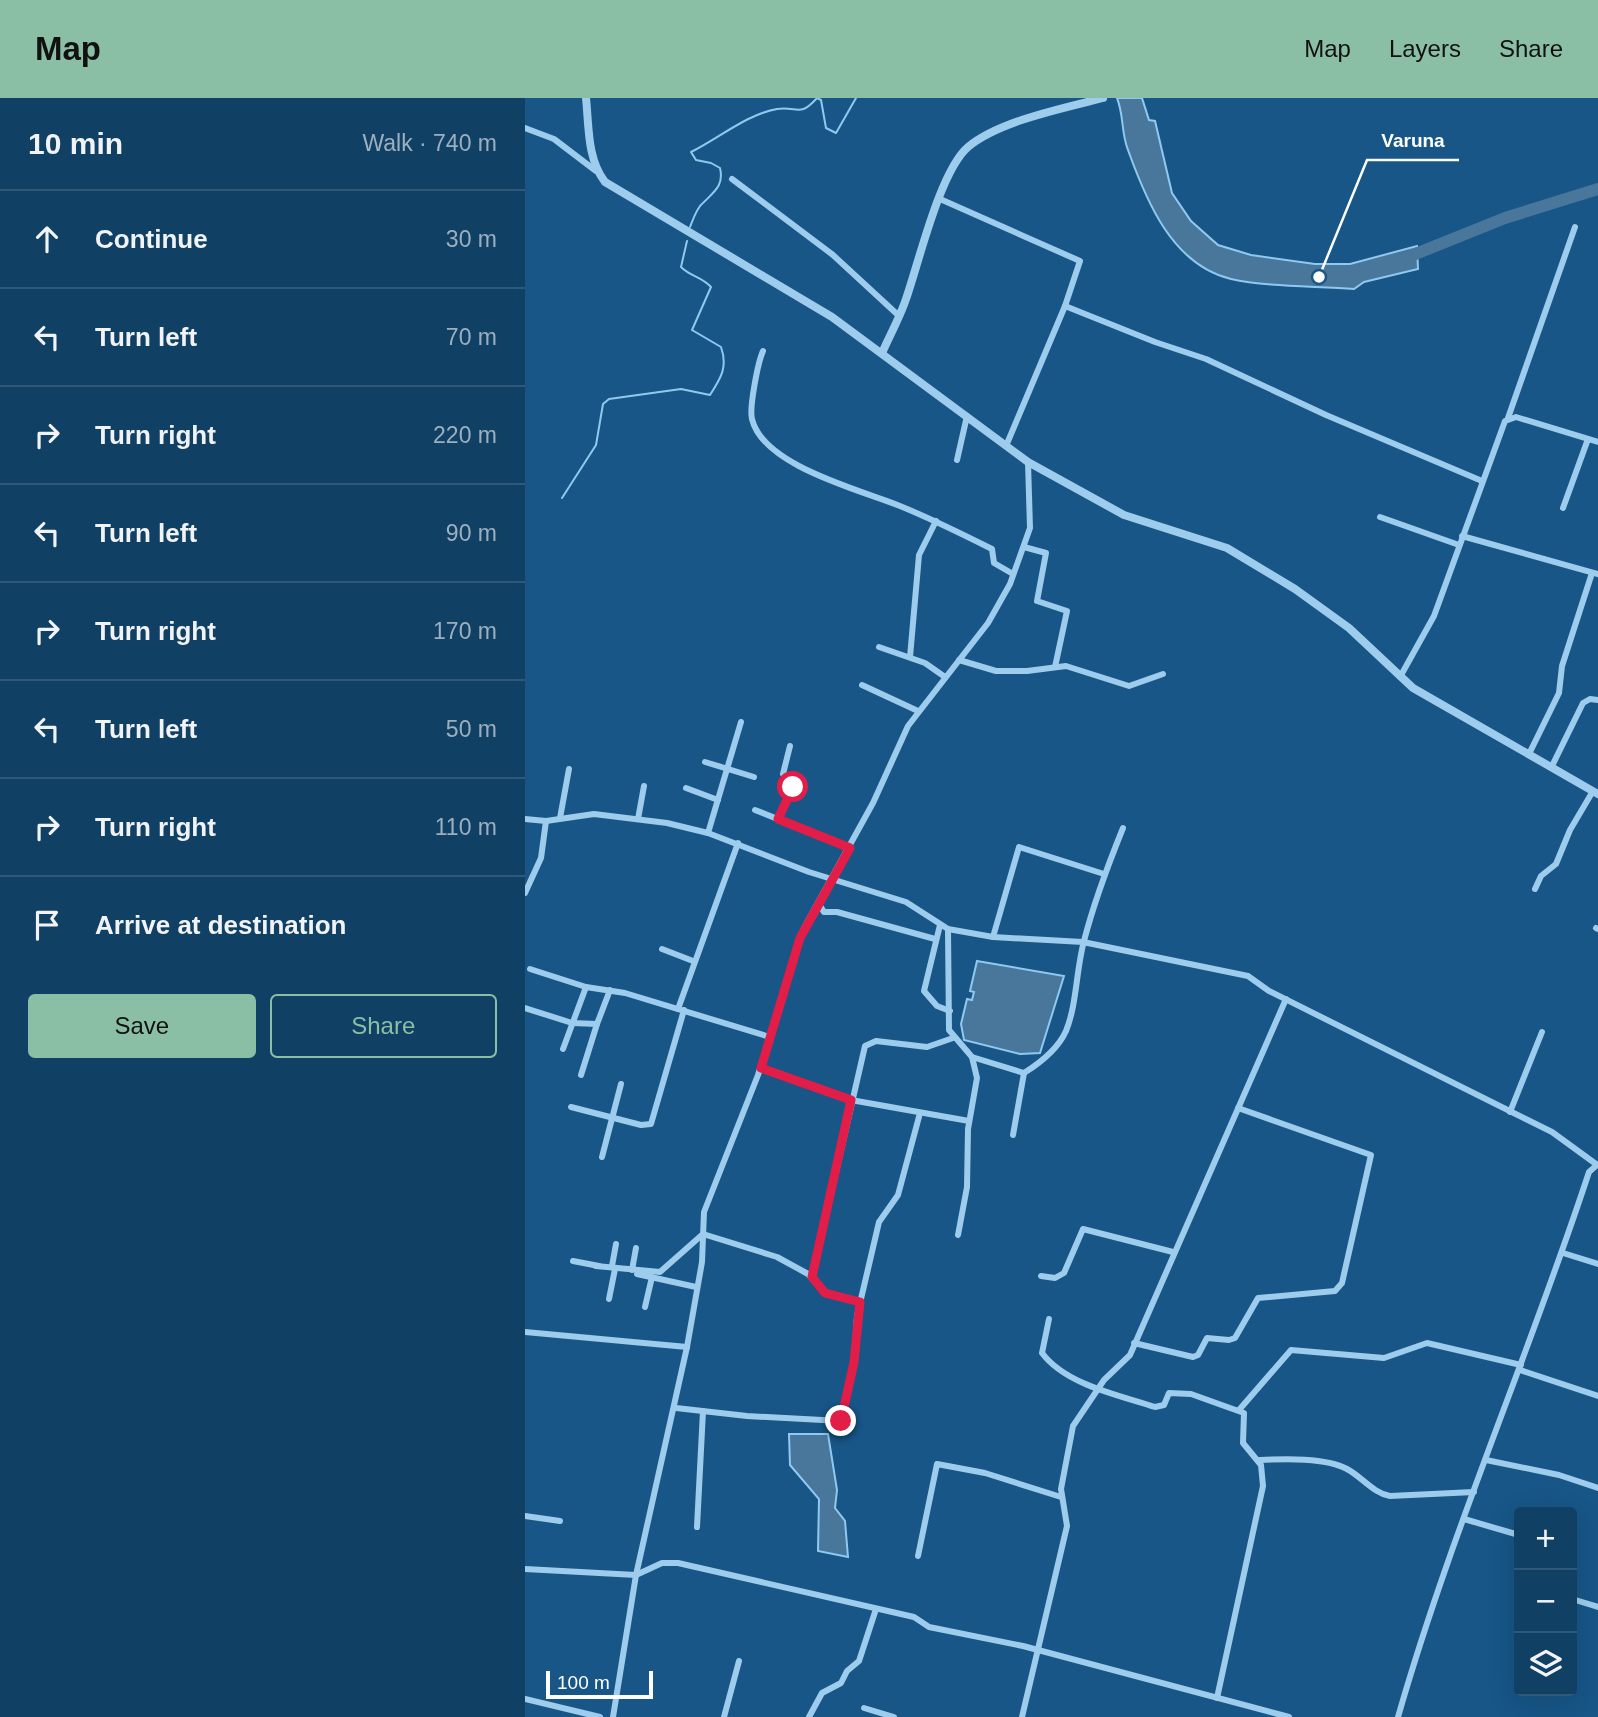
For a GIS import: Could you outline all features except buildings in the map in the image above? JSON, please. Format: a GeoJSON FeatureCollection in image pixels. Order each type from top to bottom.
{"type":"FeatureCollection","features":[{"type":"Feature","properties":{"kind":"street"},"geometry":{"type":"LineString","coordinates":[[586,98],[596,171]]}},
{"type":"Feature","properties":{"kind":"street"},"geometry":{"type":"LineString","coordinates":[[882,353],[905,303],[940,199],[957,160],[979,139],[1022,121],[1104,98]]}},
{"type":"Feature","properties":{"kind":"street"},"geometry":{"type":"LineString","coordinates":[[525,128],[569,148],[605,182],[620,192],[832,317],[1028,462],[1124,515],[1227,548],[1329,612],[1412,688],[1595,792],[1570,830],[1556,864],[1541,876],[1535,889]]}},
{"type":"Feature","properties":{"kind":"street"},"geometry":{"type":"LineString","coordinates":[[732,179],[834,255],[898,315]]}},
{"type":"Feature","properties":{"kind":"street"},"geometry":{"type":"LineString","coordinates":[[940,199],[1080,261],[1065,306],[1006,446]]}},
{"type":"Feature","properties":{"kind":"street"},"geometry":{"type":"LineString","coordinates":[[1400,677],[1428,631],[1482,481],[1508,418],[1575,227]]}},
{"type":"Feature","properties":{"kind":"street"},"geometry":{"type":"LineString","coordinates":[[1065,306],[1206,359],[1326,415],[1482,481]]}},
{"type":"Feature","properties":{"kind":"street"},"geometry":{"type":"LineString","coordinates":[[763,351],[755,368],[751,418],[770,446],[806,468],[936,521],[992,550],[994,563],[1013,574]]}},
{"type":"Feature","properties":{"kind":"street"},"geometry":{"type":"LineString","coordinates":[[957,460],[967,416]]}},
{"type":"Feature","properties":{"kind":"street"},"geometry":{"type":"LineString","coordinates":[[1508,418],[1515,417],[1598,442]]}},
{"type":"Feature","properties":{"kind":"street"},"geometry":{"type":"LineString","coordinates":[[1563,508],[1588,439]]}},
{"type":"Feature","properties":{"kind":"street"},"geometry":{"type":"LineString","coordinates":[[613,1717],[636,1575],[676,1408],[687,1347],[702,1262],[704,1212],[761,1068],[800,938],[873,803],[895,749],[918,711],[988,623],[1013,574],[1030,528],[1028,462]]}},
{"type":"Feature","properties":{"kind":"street"},"geometry":{"type":"LineString","coordinates":[[1380,517],[1459,545]]}},
{"type":"Feature","properties":{"kind":"street"},"geometry":{"type":"LineString","coordinates":[[911,657],[919,555],[936,521]]}},
{"type":"Feature","properties":{"kind":"street"},"geometry":{"type":"LineString","coordinates":[[1462,536],[1595,573],[1562,666],[1559,692],[1529,754]]}},
{"type":"Feature","properties":{"kind":"street"},"geometry":{"type":"LineString","coordinates":[[1024,547],[1046,553],[1037,601],[1067,611],[1055,667]]}},
{"type":"Feature","properties":{"kind":"street"},"geometry":{"type":"LineString","coordinates":[[879,647],[925,663],[945,677]]}},
{"type":"Feature","properties":{"kind":"street"},"geometry":{"type":"LineString","coordinates":[[959,660],[996,671],[1066,666],[1129,686],[1163,674]]}},
{"type":"Feature","properties":{"kind":"street"},"geometry":{"type":"LineString","coordinates":[[862,685],[918,711]]}},
{"type":"Feature","properties":{"kind":"street"},"geometry":{"type":"LineString","coordinates":[[1552,766],[1583,703],[1590,699],[1598,700]]}},
{"type":"Feature","properties":{"kind":"street"},"geometry":{"type":"LineString","coordinates":[[708,833],[741,722]]}},
{"type":"Feature","properties":{"kind":"street"},"geometry":{"type":"LineString","coordinates":[[778,819],[793,787],[792,781],[783,774],[790,746]]}},
{"type":"Feature","properties":{"kind":"street"},"geometry":{"type":"LineString","coordinates":[[705,762],[754,776]]}},
{"type":"Feature","properties":{"kind":"street"},"geometry":{"type":"LineString","coordinates":[[560,818],[569,769]]}},
{"type":"Feature","properties":{"kind":"street"},"geometry":{"type":"LineString","coordinates":[[638,819],[644,786]]}},
{"type":"Feature","properties":{"kind":"street"},"geometry":{"type":"LineString","coordinates":[[687,788],[717,800]]}},
{"type":"Feature","properties":{"kind":"street"},"geometry":{"type":"LineString","coordinates":[[755,810],[850,848]]}},
{"type":"Feature","properties":{"kind":"street"},"geometry":{"type":"LineString","coordinates":[[525,819],[546,821],[594,814],[638,819],[708,833],[809,872],[834,877],[906,902],[948,929],[993,937],[1083,942],[1248,976],[1286,999],[1558,1136],[1597,1165],[1589,1172],[1563,1253],[1413,1664],[1398,1717]]}},
{"type":"Feature","properties":{"kind":"street"},"geometry":{"type":"LineString","coordinates":[[525,893],[541,858],[546,821]]}},
{"type":"Feature","properties":{"kind":"street"},"geometry":{"type":"LineString","coordinates":[[1013,1135],[1024,1073],[1050,1053],[1066,1032],[1083,942],[1104,874],[1123,828]]}},
{"type":"Feature","properties":{"kind":"street"},"geometry":{"type":"LineString","coordinates":[[571,1107],[645,1126],[651,1124],[693,961],[738,843]]}},
{"type":"Feature","properties":{"kind":"street"},"geometry":{"type":"LineString","coordinates":[[993,937],[1019,847],[1104,874]]}},
{"type":"Feature","properties":{"kind":"street"},"geometry":{"type":"LineString","coordinates":[[818,904],[824,912],[837,912],[935,939]]}},
{"type":"Feature","properties":{"kind":"street"},"geometry":{"type":"LineString","coordinates":[[940,925],[923,992],[937,1006],[950,1010]]}},
{"type":"Feature","properties":{"kind":"street"},"geometry":{"type":"LineString","coordinates":[[948,929],[950,1030],[953,1038],[972,1057],[1024,1073]]}},
{"type":"Feature","properties":{"kind":"street"},"geometry":{"type":"LineString","coordinates":[[662,949],[693,961]]}},
{"type":"Feature","properties":{"kind":"street"},"geometry":{"type":"LineString","coordinates":[[530,969],[586,987],[610,990],[681,1009],[770,1037]]}},
{"type":"Feature","properties":{"kind":"street"},"geometry":{"type":"LineString","coordinates":[[563,1049],[586,987]]}},
{"type":"Feature","properties":{"kind":"street"},"geometry":{"type":"LineString","coordinates":[[580,1075],[610,990]]}},
{"type":"Feature","properties":{"kind":"street"},"geometry":{"type":"LineString","coordinates":[[1022,1717],[1067,1526],[1066,1508],[1061,1497],[1073,1426],[1107,1376],[1127,1360],[1286,999]]}},
{"type":"Feature","properties":{"kind":"street"},"geometry":{"type":"LineString","coordinates":[[525,1007],[572,1023],[597,1024]]}},
{"type":"Feature","properties":{"kind":"street"},"geometry":{"type":"LineString","coordinates":[[1510,1112],[1542,1032]]}},
{"type":"Feature","properties":{"kind":"street"},"geometry":{"type":"LineString","coordinates":[[812,1277],[851,1100],[867,1042],[927,1048],[953,1038]]}},
{"type":"Feature","properties":{"kind":"street"},"geometry":{"type":"LineString","coordinates":[[958,1235],[967,1187],[969,1121],[977,1078],[972,1057]]}},
{"type":"Feature","properties":{"kind":"street"},"geometry":{"type":"LineString","coordinates":[[761,1068],[851,1100],[969,1121]]}},
{"type":"Feature","properties":{"kind":"street"},"geometry":{"type":"LineString","coordinates":[[602,1157],[621,1084]]}},
{"type":"Feature","properties":{"kind":"street"},"geometry":{"type":"LineString","coordinates":[[1135,1343],[1193,1357],[1198,1355],[1207,1338],[1235,1338],[1258,1298],[1335,1291],[1342,1283],[1371,1155],[1238,1108]]}},
{"type":"Feature","properties":{"kind":"street"},"geometry":{"type":"LineString","coordinates":[[676,1408],[841,1421],[854,1362],[860,1302],[870,1269],[879,1222],[898,1195],[920,1112]]}},
{"type":"Feature","properties":{"kind":"street"},"geometry":{"type":"LineString","coordinates":[[1041,1276],[1055,1278],[1063,1273],[1083,1229],[1173,1252]]}},
{"type":"Feature","properties":{"kind":"street"},"geometry":{"type":"LineString","coordinates":[[573,1261],[660,1272],[703,1234]]}},
{"type":"Feature","properties":{"kind":"street"},"geometry":{"type":"LineString","coordinates":[[703,1234],[778,1257],[812,1277],[825,1293],[860,1302]]}},
{"type":"Feature","properties":{"kind":"street"},"geometry":{"type":"LineString","coordinates":[[609,1299],[616,1244]]}},
{"type":"Feature","properties":{"kind":"street"},"geometry":{"type":"LineString","coordinates":[[632,1270],[636,1248]]}},
{"type":"Feature","properties":{"kind":"street"},"geometry":{"type":"LineString","coordinates":[[1563,1253],[1598,1264]]}},
{"type":"Feature","properties":{"kind":"street"},"geometry":{"type":"LineString","coordinates":[[613,1268],[696,1287]]}},
{"type":"Feature","properties":{"kind":"street"},"geometry":{"type":"LineString","coordinates":[[645,1307],[652,1277]]}},
{"type":"Feature","properties":{"kind":"street"},"geometry":{"type":"LineString","coordinates":[[1049,1319],[1042,1348],[1045,1357],[1066,1372],[1099,1389],[1155,1407],[1164,1405],[1167,1396],[1173,1391],[1191,1394],[1239,1410],[1245,1418],[1243,1443],[1258,1460],[1263,1486],[1217,1698]]}},
{"type":"Feature","properties":{"kind":"street"},"geometry":{"type":"LineString","coordinates":[[525,1332],[687,1347]]}},
{"type":"Feature","properties":{"kind":"street"},"geometry":{"type":"LineString","coordinates":[[1239,1410],[1291,1349],[1384,1358],[1427,1343],[1520,1367],[1598,1396]]}},
{"type":"Feature","properties":{"kind":"street"},"geometry":{"type":"LineString","coordinates":[[697,1527],[703,1411]]}},
{"type":"Feature","properties":{"kind":"street"},"geometry":{"type":"LineString","coordinates":[[1258,1460],[1298,1459],[1344,1467],[1379,1492],[1390,1496],[1474,1492]]}},
{"type":"Feature","properties":{"kind":"street"},"geometry":{"type":"LineString","coordinates":[[1486,1460],[1559,1475],[1598,1488]]}},
{"type":"Feature","properties":{"kind":"street"},"geometry":{"type":"LineString","coordinates":[[918,1556],[937,1464],[985,1473],[1061,1497]]}},
{"type":"Feature","properties":{"kind":"street"},"geometry":{"type":"LineString","coordinates":[[525,1516],[560,1521]]}},
{"type":"Feature","properties":{"kind":"street"},"geometry":{"type":"LineString","coordinates":[[1464,1519],[1514,1534]]}},
{"type":"Feature","properties":{"kind":"street"},"geometry":{"type":"LineString","coordinates":[[525,1569],[636,1575],[662,1563],[678,1563],[917,1618],[929,1627],[1037,1650],[1289,1717]]}},
{"type":"Feature","properties":{"kind":"street"},"geometry":{"type":"LineString","coordinates":[[1577,1601],[1598,1607]]}},
{"type":"Feature","properties":{"kind":"street"},"geometry":{"type":"LineString","coordinates":[[809,1717],[822,1693],[841,1683],[847,1671],[859,1661],[876,1609]]}},
{"type":"Feature","properties":{"kind":"street"},"geometry":{"type":"LineString","coordinates":[[724,1717],[739,1661]]}},
{"type":"Feature","properties":{"kind":"street"},"geometry":{"type":"LineString","coordinates":[[525,1699],[600,1717]]}},
{"type":"Feature","properties":{"kind":"street"},"geometry":{"type":"LineString","coordinates":[[864,1708],[894,1717]]}},
{"type":"Feature","properties":{"kind":"water"},"geometry":{"type":"Polygon","coordinates":[[[1117,98],[1142,98],[1149,120],[1155,121],[1172,193],[1191,221],[1218,245],[1251,255],[1315,264],[1350,264],[1417,246],[1418,269],[1364,282],[1354,289],[1260,284],[1231,279],[1210,271],[1177,245],[1153,209],[1126,144],[1117,98]]]}},
{"type":"Feature","properties":{"kind":"water"},"geometry":{"type":"Polygon","coordinates":[[[977,961],[1064,976],[1040,1053],[1020,1054],[964,1040],[961,1024],[967,999],[972,1000],[974,992],[970,991],[977,961]]]}},
{"type":"Feature","properties":{"kind":"water"},"geometry":{"type":"Polygon","coordinates":[[[789,1434],[828,1434],[837,1490],[835,1508],[845,1521],[848,1557],[818,1551],[819,1499],[790,1465],[789,1434]]]}},
{"type":"Feature","properties":{"kind":"waterway"},"geometry":{"type":"LineString","coordinates":[[690,227],[695,213],[718,187],[721,179],[720,168],[696,160],[691,152],[755,116],[777,109],[806,108],[817,98],[821,100],[826,128],[836,133],[856,98]]}},
{"type":"Feature","properties":{"kind":"waterway"},"geometry":{"type":"LineString","coordinates":[[1403,259],[1505,218],[1598,189]]}},
{"type":"Feature","properties":{"kind":"waterway"},"geometry":{"type":"LineString","coordinates":[[562,498],[596,445],[603,404],[609,399],[681,389],[710,395],[720,378],[724,361],[721,347],[692,330],[711,287],[681,267],[687,241]]}},
{"type":"Feature","properties":{"kind":"place","name":"Varuna"},"geometry":{"type":"Point","coordinates":[1319,277]}},
{"type":"Feature","properties":{"kind":"route"},"geometry":{"type":"LineString","coordinates":[[793,787],[778,819],[850,848],[800,938],[761,1068],[851,1100],[812,1277],[825,1293],[860,1302],[856,1316],[854,1362],[841,1421]]}}]}
